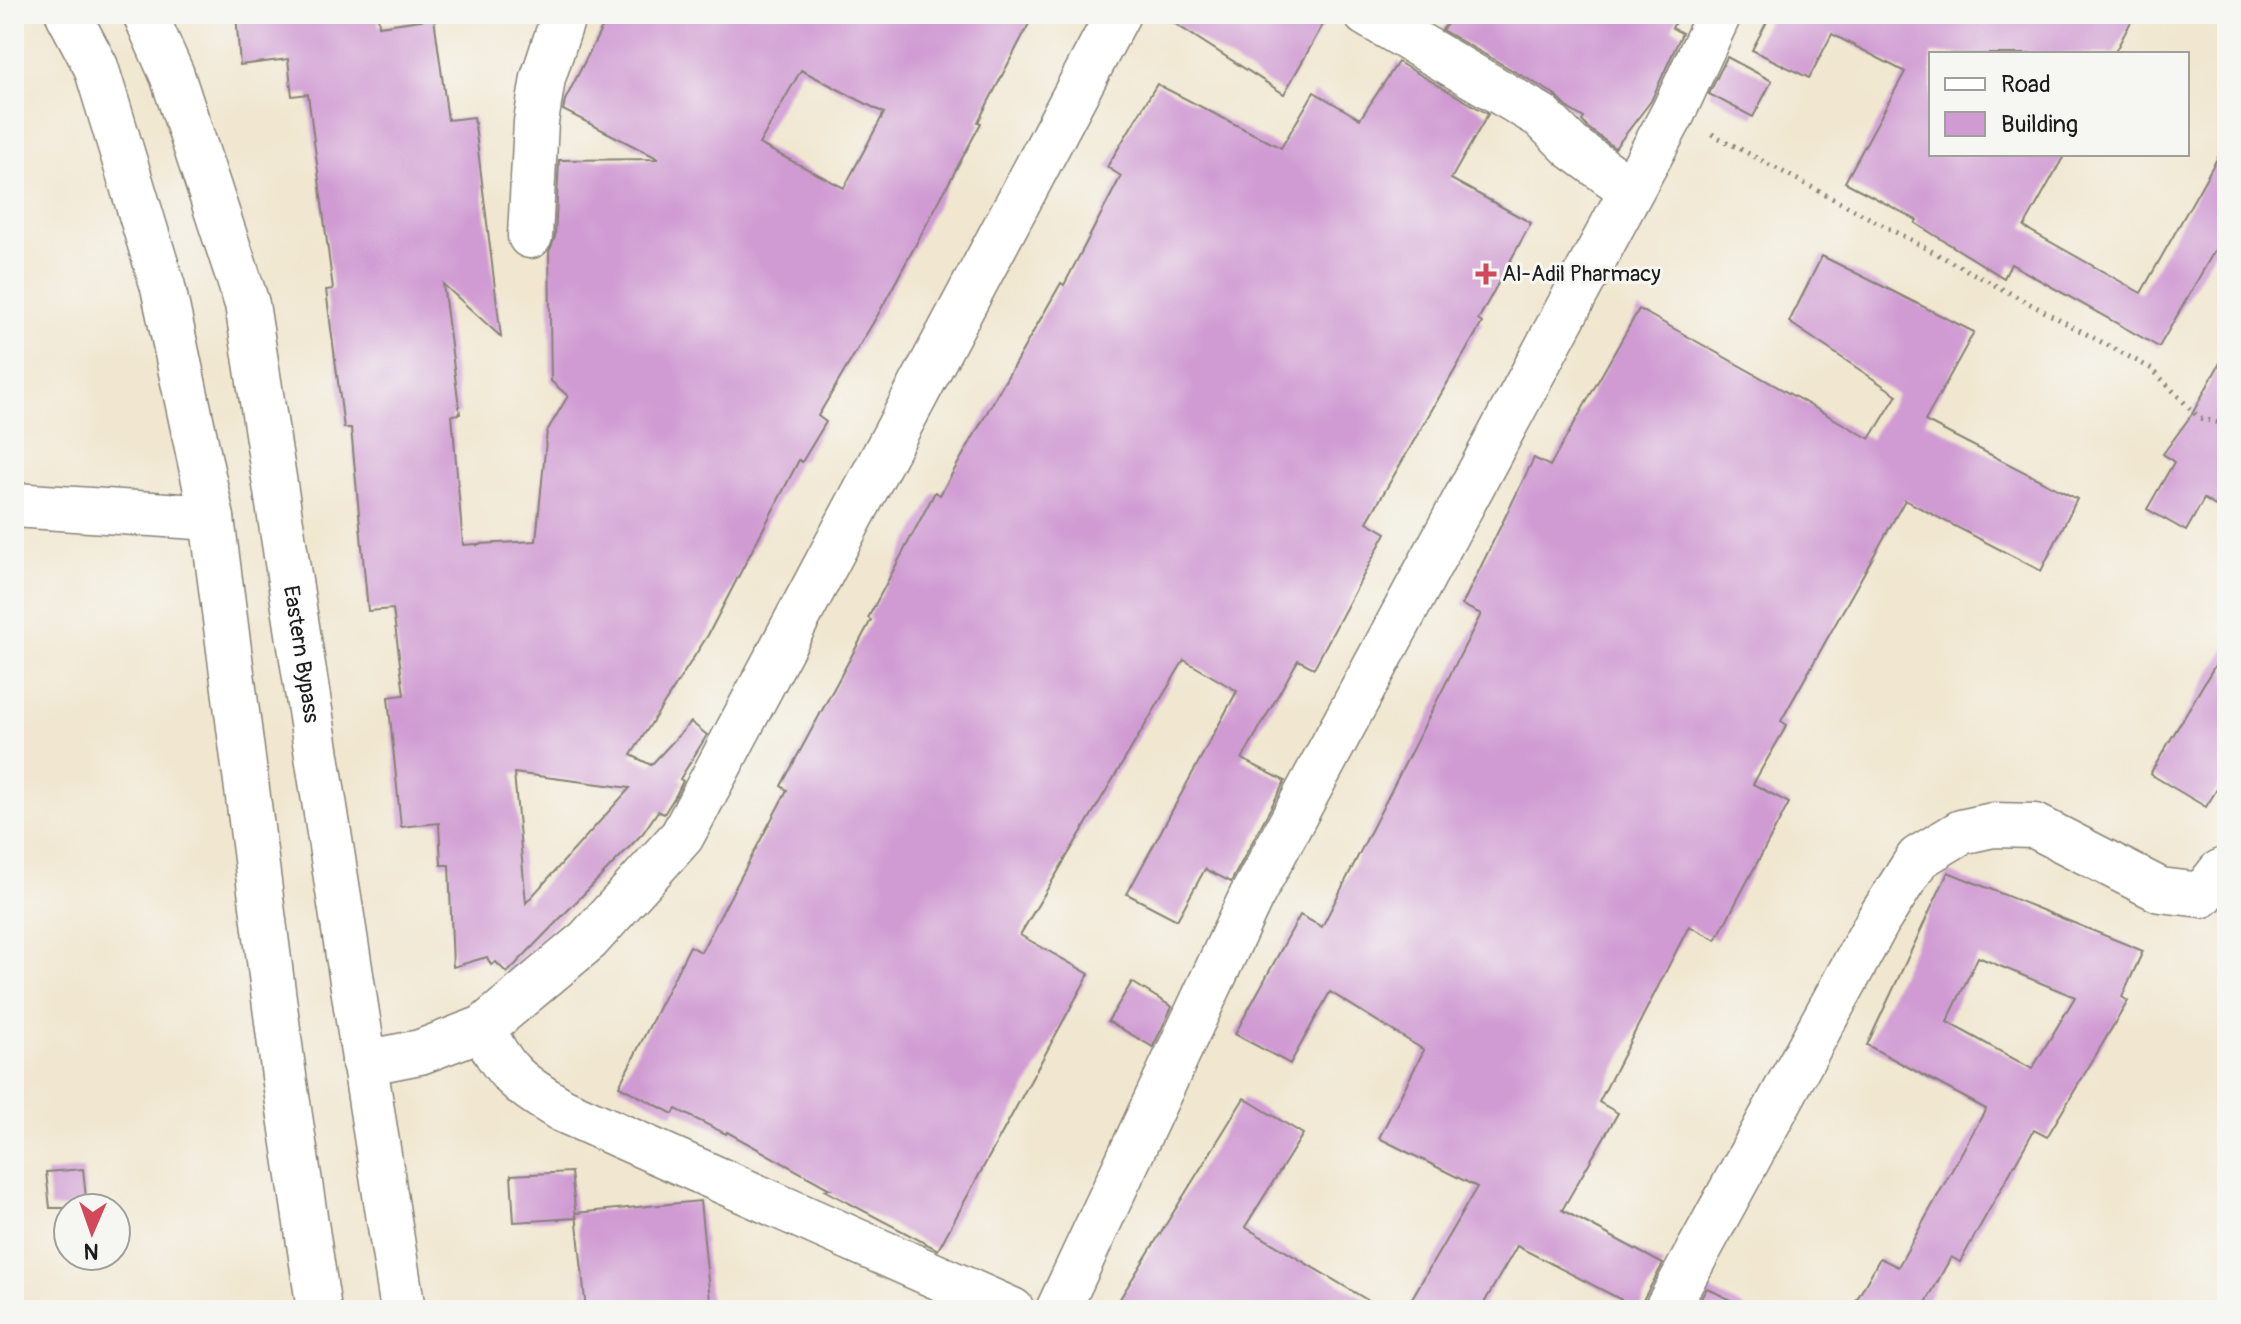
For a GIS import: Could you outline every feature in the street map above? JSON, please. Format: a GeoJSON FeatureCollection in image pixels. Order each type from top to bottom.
{"type":"FeatureCollection","features":[{"type":"Feature","properties":{"kind":"main road"},"geometry":{"type":"LineString","coordinates":[[68,14],[96,67],[163,287],[212,518],[284,1076],[319,1310]]}},
{"type":"Feature","properties":{"kind":"main road","name":"Eastern Bypass"},"geometry":{"type":"LineString","coordinates":[[145,14],[172,75],[247,304],[403,1310]]}},
{"type":"Feature","properties":{"kind":"main road"},"geometry":{"type":"LineString","coordinates":[[530,236],[538,107],[543,78],[564,14]]}},
{"type":"Feature","properties":{"kind":"main road"},"geometry":{"type":"LineString","coordinates":[[364,1063],[420,1052],[483,1028],[588,940],[682,836],[1118,14]]}},
{"type":"Feature","properties":{"kind":"main road"},"geometry":{"type":"LineString","coordinates":[[1366,14],[1541,116],[1572,147],[1631,190]]}},
{"type":"Feature","properties":{"kind":"main road"},"geometry":{"type":"LineString","coordinates":[[1058,1310],[1251,897],[1673,113],[1719,14]]}},
{"type":"Feature","properties":{"kind":"main road"},"geometry":{"type":"LineString","coordinates":[[14,505],[212,518]]}},
{"type":"Feature","properties":{"kind":"main road"},"geometry":{"type":"LineString","coordinates":[[1666,1310],[1879,919],[1918,858],[1961,832],[1993,825],[2035,826],[2160,890],[2202,895],[2220,872],[2227,869]]}},
{"type":"Feature","properties":{"kind":"main road"},"geometry":{"type":"LineString","coordinates":[[483,1028],[495,1055],[522,1086],[562,1110],[1012,1310]]}},
{"type":"Feature","properties":{"kind":"path"},"geometry":{"type":"LineString","coordinates":[[1673,113],[2152,369],[2199,418],[2227,425]]}},
{"type":"Feature","properties":{"kind":"building"},"geometry":{"type":"Polygon","coordinates":[[[236,14],[378,14],[379,26],[434,18],[448,120],[474,117],[501,337],[443,284],[460,414],[452,415],[463,545],[477,546],[536,541],[547,431],[568,396],[551,381],[549,252],[555,237],[559,160],[659,159],[563,110],[565,100],[609,14],[1034,14],[978,122],[981,123],[880,311],[818,416],[826,422],[802,462],[799,460],[708,635],[631,755],[651,765],[691,722],[707,735],[680,779],[683,781],[676,795],[664,814],[658,811],[643,833],[507,973],[496,962],[491,965],[487,957],[453,967],[449,865],[441,865],[439,823],[401,827],[388,697],[404,695],[393,609],[368,611],[351,428],[344,428],[326,290],[333,289],[308,94],[292,96],[288,59],[240,65],[236,14]],[[801,70],[759,144],[844,188],[884,113],[801,70]],[[514,773],[526,903],[630,788],[514,773]]]}},
{"type":"Feature","properties":{"kind":"building"},"geometry":{"type":"Polygon","coordinates":[[[1160,14],[1329,14],[1284,94],[1160,14]]]}},
{"type":"Feature","properties":{"kind":"building"},"geometry":{"type":"Polygon","coordinates":[[[1455,14],[1680,14],[1672,28],[1682,33],[1651,101],[1615,148],[1588,128],[1582,121],[1584,118],[1554,94],[1442,30],[1455,14]]]}},
{"type":"Feature","properties":{"kind":"building"},"geometry":{"type":"Polygon","coordinates":[[[1771,14],[2135,14],[2115,52],[1929,52],[1929,156],[2064,156],[2024,227],[2141,293],[2227,141],[2227,229],[2159,347],[2011,264],[2004,278],[1915,223],[1917,220],[1845,182],[1905,72],[1832,34],[1809,78],[1752,50],[1771,14]]]}},
{"type":"Feature","properties":{"kind":"building"},"geometry":{"type":"Polygon","coordinates":[[[1727,57],[1772,81],[1753,117],[1709,94],[1727,57]]]}},
{"type":"Feature","properties":{"kind":"building"},"geometry":{"type":"Polygon","coordinates":[[[1398,62],[1488,114],[1451,179],[1531,223],[1478,320],[1482,323],[1367,522],[1386,533],[1314,668],[1298,660],[1242,759],[1285,781],[1231,882],[1205,869],[1177,920],[1127,894],[1237,691],[1184,660],[1020,935],[1089,974],[938,1250],[824,1190],[830,1189],[727,1132],[676,1109],[673,1114],[619,1086],[690,946],[701,952],[787,790],[781,786],[871,620],[868,618],[935,492],[940,495],[1061,283],[1064,285],[1121,176],[1107,167],[1157,84],[1281,148],[1314,92],[1360,119],[1398,62]]]}},
{"type":"Feature","properties":{"kind":"building"},"geometry":{"type":"Polygon","coordinates":[[[1822,256],[1974,332],[1925,421],[2077,499],[2041,571],[1905,500],[1781,721],[1787,725],[1753,784],[1789,803],[1716,940],[1689,926],[1599,1102],[1618,1113],[1562,1210],[1663,1264],[1644,1298],[1641,1310],[1517,1246],[1480,1310],[1405,1310],[1477,1187],[1379,1138],[1424,1050],[1330,992],[1290,1064],[1235,1034],[1300,915],[1322,927],[1481,614],[1462,605],[1534,458],[1550,466],[1639,309],[1870,439],[1897,395],[1789,322],[1822,256]]]}},
{"type":"Feature","properties":{"kind":"building"},"geometry":{"type":"Polygon","coordinates":[[[2227,350],[2227,513],[2204,499],[2186,531],[2147,509],[2174,462],[2163,454],[2192,414],[2227,350]]]}},
{"type":"Feature","properties":{"kind":"building"},"geometry":{"type":"Polygon","coordinates":[[[2227,645],[2227,773],[2206,807],[2150,774],[2227,645]]]}},
{"type":"Feature","properties":{"kind":"building"},"geometry":{"type":"Polygon","coordinates":[[[1948,872],[2143,951],[2122,997],[2128,1001],[2047,1137],[2034,1130],[1960,1262],[1951,1257],[1922,1310],[1851,1310],[1880,1258],[1898,1267],[1986,1109],[1867,1045],[1948,872]],[[1978,957],[1947,1022],[2032,1069],[2075,997],[1978,957]]]}},
{"type":"Feature","properties":{"kind":"building"},"geometry":{"type":"Polygon","coordinates":[[[1132,982],[1172,1007],[1153,1047],[1108,1021],[1132,982]]]}},
{"type":"Feature","properties":{"kind":"building"},"geometry":{"type":"Polygon","coordinates":[[[1244,1098],[1303,1134],[1245,1227],[1384,1310],[1113,1310],[1244,1098]]]}},
{"type":"Feature","properties":{"kind":"building"},"geometry":{"type":"Polygon","coordinates":[[[83,1169],[85,1192],[52,1192],[50,1208],[46,1172],[83,1169]]]}},
{"type":"Feature","properties":{"kind":"building"},"geometry":{"type":"Polygon","coordinates":[[[571,1172],[576,1218],[514,1222],[511,1175],[571,1172]]]}},
{"type":"Feature","properties":{"kind":"building"},"geometry":{"type":"Polygon","coordinates":[[[700,1201],[711,1310],[586,1310],[576,1213],[700,1201]]]}},
{"type":"Feature","properties":{"kind":"building"},"geometry":{"type":"Polygon","coordinates":[[[1707,1288],[1749,1310],[1694,1310],[1707,1288]]]}},
{"type":"Feature","properties":{"kind":"place","name":"Al-Adil Pharmacy"},"geometry":{"type":"Point","coordinates":[1486,274]}}]}
